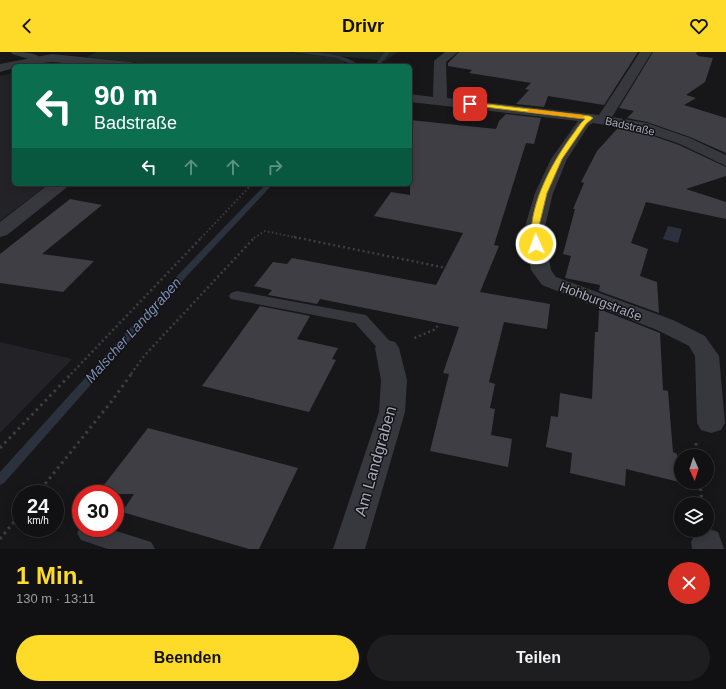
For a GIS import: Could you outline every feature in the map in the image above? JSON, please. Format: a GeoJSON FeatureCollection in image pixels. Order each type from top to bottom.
{"type":"FeatureCollection","features":[{"type":"Feature","properties":{"kind":"street"},"geometry":{"type":"LineString","coordinates":[[59,58],[74,52]]}},
{"type":"Feature","properties":{"kind":"street"},"geometry":{"type":"LineString","coordinates":[[440,101],[436,75],[440,61],[452,52]]}},
{"type":"Feature","properties":{"kind":"street","name":"Hohburgstraße"},"geometry":{"type":"LineString","coordinates":[[646,52],[597,118],[584,122],[559,159],[544,193],[534,230],[541,270],[549,281],[664,325],[697,341],[707,356],[711,423]]}},
{"type":"Feature","properties":{"kind":"street"},"geometry":{"type":"LineString","coordinates":[[17,64],[39,59],[59,58],[112,64]]}},
{"type":"Feature","properties":{"kind":"street"},"geometry":{"type":"LineString","coordinates":[[0,68],[12,65]]}},
{"type":"Feature","properties":{"kind":"street","name":"Badstraße"},"geometry":{"type":"LineString","coordinates":[[412,98],[597,118],[642,126],[685,141],[726,160]]}},
{"type":"Feature","properties":{"kind":"street"},"geometry":{"type":"LineString","coordinates":[[0,231],[57,186]]}},
{"type":"Feature","properties":{"kind":"street","name":"Am Landgraben"},"geometry":{"type":"LineString","coordinates":[[349,549],[392,412],[394,380],[387,348]]}},
{"type":"Feature","properties":{"kind":"lane"},"geometry":{"type":"LineString","coordinates":[[16,52],[39,59]]}},
{"type":"Feature","properties":{"kind":"lane"},"geometry":{"type":"LineString","coordinates":[[237,296],[360,319],[387,348]]}},
{"type":"Feature","properties":{"kind":"lane"},"geometry":{"type":"LineString","coordinates":[[102,537],[143,549]]}},
{"type":"Feature","properties":{"kind":"path"},"geometry":{"type":"LineString","coordinates":[[0,448],[250,186]]}},
{"type":"Feature","properties":{"kind":"path"},"geometry":{"type":"LineString","coordinates":[[0,539],[12,524]]}},
{"type":"Feature","properties":{"kind":"shaded area"},"geometry":{"type":"Polygon","coordinates":[[[97,52],[286,52],[347,59],[342,64],[147,64],[86,57],[97,52]]]}},
{"type":"Feature","properties":{"kind":"shaded area"},"geometry":{"type":"Polygon","coordinates":[[[301,52],[398,52],[385,61],[301,52]]]}},
{"type":"Feature","properties":{"kind":"shaded area"},"geometry":{"type":"Polygon","coordinates":[[[12,73],[12,186],[45,186],[0,221],[0,76],[12,73]]]}},
{"type":"Feature","properties":{"kind":"shaded area"},"geometry":{"type":"Polygon","coordinates":[[[0,342],[72,359],[0,433],[0,342]]]}},
{"type":"Feature","properties":{"kind":"water"},"geometry":{"type":"Polygon","coordinates":[[[668,226],[682,229],[678,243],[663,239],[668,226]]]}},
{"type":"Feature","properties":{"kind":"building"},"geometry":{"type":"Polygon","coordinates":[[[459,52],[638,52],[604,105],[548,96],[544,107],[516,104],[529,90],[525,89],[531,83],[469,73],[472,70],[448,66],[448,63],[459,52]]]}},
{"type":"Feature","properties":{"kind":"building"},"geometry":{"type":"Polygon","coordinates":[[[653,52],[697,52],[696,54],[698,56],[713,58],[705,82],[686,95],[696,98],[684,105],[726,118],[726,153],[690,137],[647,122],[627,118],[634,111],[619,108],[653,52]]]}},
{"type":"Feature","properties":{"kind":"building"},"geometry":{"type":"Polygon","coordinates":[[[506,114],[541,118],[534,144],[526,143],[494,245],[499,246],[480,292],[550,304],[547,329],[504,322],[489,382],[495,384],[490,408],[495,409],[491,435],[512,439],[508,467],[430,451],[449,374],[443,373],[459,327],[320,299],[317,304],[268,295],[272,290],[254,286],[273,262],[287,264],[292,258],[436,285],[463,233],[374,216],[391,192],[410,195],[410,186],[412,186],[412,120],[496,129],[499,121],[506,114]]]}},
{"type":"Feature","properties":{"kind":"building"},"geometry":{"type":"Polygon","coordinates":[[[618,128],[639,131],[679,145],[726,167],[726,176],[686,189],[726,202],[726,219],[646,202],[631,243],[648,249],[640,276],[657,282],[659,313],[599,291],[600,285],[565,278],[571,256],[563,254],[575,209],[573,209],[584,183],[581,182],[597,151],[618,128]]]}},
{"type":"Feature","properties":{"kind":"building"},"geometry":{"type":"Polygon","coordinates":[[[70,199],[102,205],[42,254],[94,261],[63,292],[0,283],[0,254],[70,199]]]}},
{"type":"Feature","properties":{"kind":"building"},"geometry":{"type":"Polygon","coordinates":[[[260,306],[310,316],[297,339],[338,348],[332,359],[336,360],[309,412],[202,386],[260,306]]]}},
{"type":"Feature","properties":{"kind":"building"},"geometry":{"type":"Polygon","coordinates":[[[599,309],[660,333],[663,390],[668,391],[674,452],[674,481],[626,469],[625,486],[570,473],[572,453],[546,447],[551,416],[558,417],[560,393],[592,399],[595,332],[598,332],[599,309]]]}},
{"type":"Feature","properties":{"kind":"building"},"geometry":{"type":"Polygon","coordinates":[[[148,428],[298,468],[259,549],[249,549],[124,513],[124,509],[134,494],[124,494],[124,485],[104,485],[148,428]]]}},
{"type":"Feature","properties":{"kind":"waterway"},"geometry":{"type":"LineString","coordinates":[[294,52],[338,57],[354,64]]}},
{"type":"Feature","properties":{"kind":"waterway","name":"Malscher Landgraben"},"geometry":{"type":"LineString","coordinates":[[378,64],[388,52]]}},
{"type":"Feature","properties":{"kind":"waterway","name":"Malscher Landgraben"},"geometry":{"type":"LineString","coordinates":[[0,480],[182,276],[268,186]]}},
{"type":"Feature","properties":{"kind":"slow traffic"},"geometry":{"type":"LineString","coordinates":[[530,111],[582,117]]}},
{"type":"Feature","properties":{"kind":"route"},"geometry":{"type":"LineString","coordinates":[[470,104],[590,118],[584,122],[559,159],[544,193],[534,230],[536,244]]}}]}
